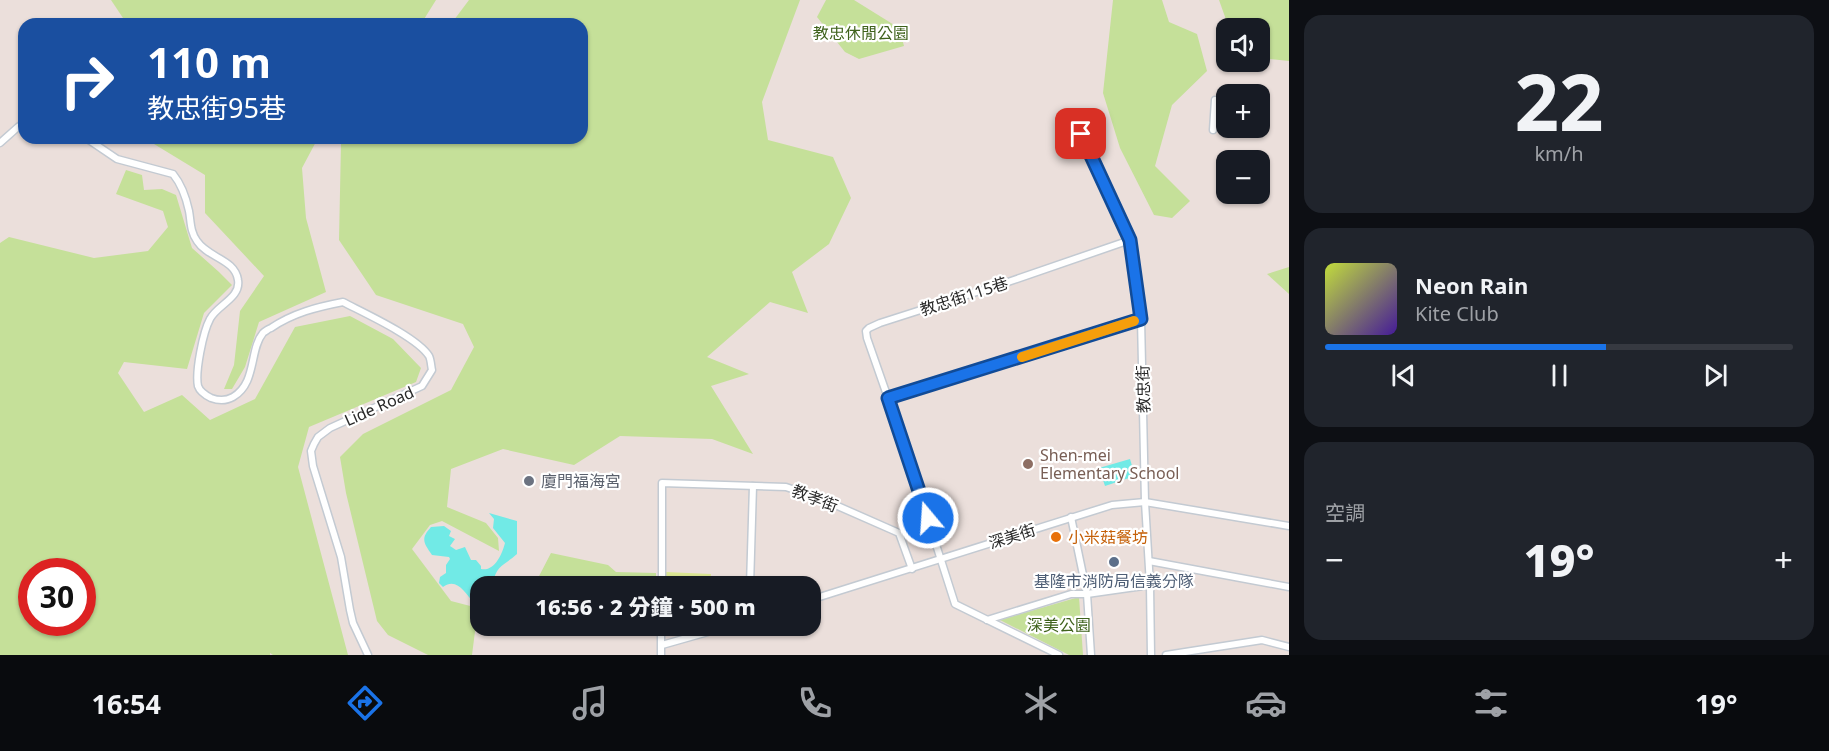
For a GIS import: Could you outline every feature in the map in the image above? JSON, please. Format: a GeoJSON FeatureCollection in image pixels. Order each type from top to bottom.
{"type":"FeatureCollection","features":[{"type":"Feature","properties":{"kind":"street"},"geometry":{"type":"LineString","coordinates":[[1213,130],[1215,100]]}},
{"type":"Feature","properties":{"kind":"street"},"geometry":{"type":"LineString","coordinates":[[0,143],[18,128]]}},
{"type":"Feature","properties":{"kind":"street","name":"教忠街"},"geometry":{"type":"LineString","coordinates":[[1081,134],[1130,240],[1141,319],[1151,655]]}},
{"type":"Feature","properties":{"kind":"street","name":"Lide Road"},"geometry":{"type":"LineString","coordinates":[[95,144],[117,159],[172,174],[178,180],[186,198],[190,225],[196,239],[204,250],[230,264],[238,278],[238,287],[234,296],[215,310],[203,335],[198,378],[198,386],[202,393],[211,398],[227,400],[240,393],[249,377],[263,332],[304,311],[343,302],[386,324],[414,342],[429,356],[432,370],[422,386],[330,428],[318,437],[311,451],[315,479],[341,557],[353,623],[368,655]]}},
{"type":"Feature","properties":{"kind":"street","name":"教忠街115巷"},"geometry":{"type":"LineString","coordinates":[[888,398],[867,338],[866,331],[869,328],[1130,240]]}},
{"type":"Feature","properties":{"kind":"street"},"geometry":{"type":"LineString","coordinates":[[1059,655],[955,604],[942,558],[888,398],[1141,319]]}},
{"type":"Feature","properties":{"kind":"street","name":"教孝街"},"geometry":{"type":"LineString","coordinates":[[662,576],[662,483],[774,486],[800,491],[898,533],[912,569]]}},
{"type":"Feature","properties":{"kind":"street"},"geometry":{"type":"LineString","coordinates":[[750,576],[753,486]]}},
{"type":"Feature","properties":{"kind":"street","name":"深美街"},"geometry":{"type":"LineString","coordinates":[[821,597],[1112,505],[1145,502],[1289,526]]}},
{"type":"Feature","properties":{"kind":"street"},"geometry":{"type":"LineString","coordinates":[[1071,517],[1087,594],[1091,655]]}},
{"type":"Feature","properties":{"kind":"street"},"geometry":{"type":"LineString","coordinates":[[1149,561],[1289,587]]}},
{"type":"Feature","properties":{"kind":"street"},"geometry":{"type":"LineString","coordinates":[[987,621],[1071,594],[1087,594],[1150,585]]}},
{"type":"Feature","properties":{"kind":"street"},"geometry":{"type":"LineString","coordinates":[[661,655],[662,636]]}},
{"type":"Feature","properties":{"kind":"street"},"geometry":{"type":"LineString","coordinates":[[662,645],[694,636]]}},
{"type":"Feature","properties":{"kind":"street"},"geometry":{"type":"LineString","coordinates":[[1166,655],[1262,640],[1289,647]]}},
{"type":"Feature","properties":{"kind":"green space"},"geometry":{"type":"Polygon","coordinates":[[[111,0],[436,0],[425,18],[123,18],[111,0]]]}},
{"type":"Feature","properties":{"kind":"green space"},"geometry":{"type":"Polygon","coordinates":[[[469,0],[800,0],[762,102],[768,140],[833,157],[851,198],[829,244],[792,272],[808,313],[770,302],[707,357],[749,374],[711,386],[753,454],[712,439],[620,436],[574,465],[503,449],[451,469],[447,507],[486,523],[498,538],[499,551],[442,521],[430,525],[412,549],[451,601],[470,606],[470,636],[474,636],[472,655],[428,655],[388,635],[377,621],[346,493],[340,457],[363,434],[451,390],[474,347],[463,324],[376,295],[339,240],[341,144],[588,144],[588,18],[456,18],[469,0]]]}},
{"type":"Feature","properties":{"kind":"green space","name":"教忠休閒公園"},"geometry":{"type":"Polygon","coordinates":[[[826,0],[854,0],[899,28],[904,46],[859,59],[845,52],[817,17],[826,0]]]}},
{"type":"Feature","properties":{"kind":"green space"},"geometry":{"type":"Polygon","coordinates":[[[1113,0],[1162,0],[1169,22],[1197,34],[1207,71],[1172,105],[1155,166],[1190,201],[1172,218],[1154,215],[1120,148],[1103,93],[1113,0]]]}},
{"type":"Feature","properties":{"kind":"green space"},"geometry":{"type":"Polygon","coordinates":[[[1219,0],[1289,0],[1289,61],[1270,59],[1270,18],[1225,18],[1219,0]]]}},
{"type":"Feature","properties":{"kind":"green space"},"geometry":{"type":"Polygon","coordinates":[[[154,144],[315,144],[302,168],[306,218],[326,292],[259,322],[245,367],[232,389],[224,389],[234,365],[240,311],[264,276],[205,213],[205,175],[154,144]]]}},
{"type":"Feature","properties":{"kind":"green space"},"geometry":{"type":"Polygon","coordinates":[[[126,170],[142,175],[144,190],[162,189],[176,195],[192,248],[232,285],[204,313],[187,369],[124,362],[118,373],[144,412],[182,395],[210,420],[255,399],[295,327],[350,316],[393,339],[421,368],[416,382],[309,427],[298,467],[348,655],[273,655],[270,653],[270,655],[0,655],[0,243],[9,237],[94,258],[148,251],[168,227],[163,211],[116,194],[126,170]]]}},
{"type":"Feature","properties":{"kind":"green space"},"geometry":{"type":"Polygon","coordinates":[[[1289,267],[1289,294],[1267,274],[1289,267]]]}},
{"type":"Feature","properties":{"kind":"green space"},"geometry":{"type":"Polygon","coordinates":[[[551,553],[608,565],[616,572],[656,573],[656,576],[539,576],[551,553]]]}},
{"type":"Feature","properties":{"kind":"green space"},"geometry":{"type":"Polygon","coordinates":[[[666,572],[711,574],[711,576],[666,576],[666,572]]]}},
{"type":"Feature","properties":{"kind":"green space","name":"深美公園"},"geometry":{"type":"Polygon","coordinates":[[[1079,597],[1083,655],[1069,655],[1000,620],[1079,597]]]}},
{"type":"Feature","properties":{"kind":"water"},"geometry":{"type":"Polygon","coordinates":[[[1130,459],[1135,476],[1105,486],[1099,468],[1130,459]]]}},
{"type":"Feature","properties":{"kind":"water"},"geometry":{"type":"Polygon","coordinates":[[[489,513],[517,521],[517,554],[502,566],[494,576],[470,576],[470,598],[457,585],[448,584],[443,587],[439,583],[440,577],[446,573],[446,565],[450,559],[432,555],[425,544],[424,538],[431,527],[444,526],[451,531],[449,536],[455,539],[450,546],[456,550],[465,547],[471,560],[476,560],[481,569],[486,569],[494,565],[500,557],[505,543],[493,528],[494,519],[489,513]]]}},
{"type":"Feature","properties":{"kind":"slow traffic"},"geometry":{"type":"LineString","coordinates":[[1022,357],[1134,321]]}},
{"type":"Feature","properties":{"kind":"place","name":"Shen-mei Elementary School"},"geometry":{"type":"Point","coordinates":[1028,464]}},
{"type":"Feature","properties":{"kind":"place","name":"廈門福海宮"},"geometry":{"type":"Point","coordinates":[529,481]}},
{"type":"Feature","properties":{"kind":"place","name":"小米菇餐坊"},"geometry":{"type":"Point","coordinates":[1056,537]}},
{"type":"Feature","properties":{"kind":"place","name":"基隆市消防局信義分隊"},"geometry":{"type":"Point","coordinates":[1114,562]}},
{"type":"Feature","properties":{"kind":"route"},"geometry":{"type":"LineString","coordinates":[[928,518],[888,398],[1141,319],[1130,240],[1081,134]]}}]}
